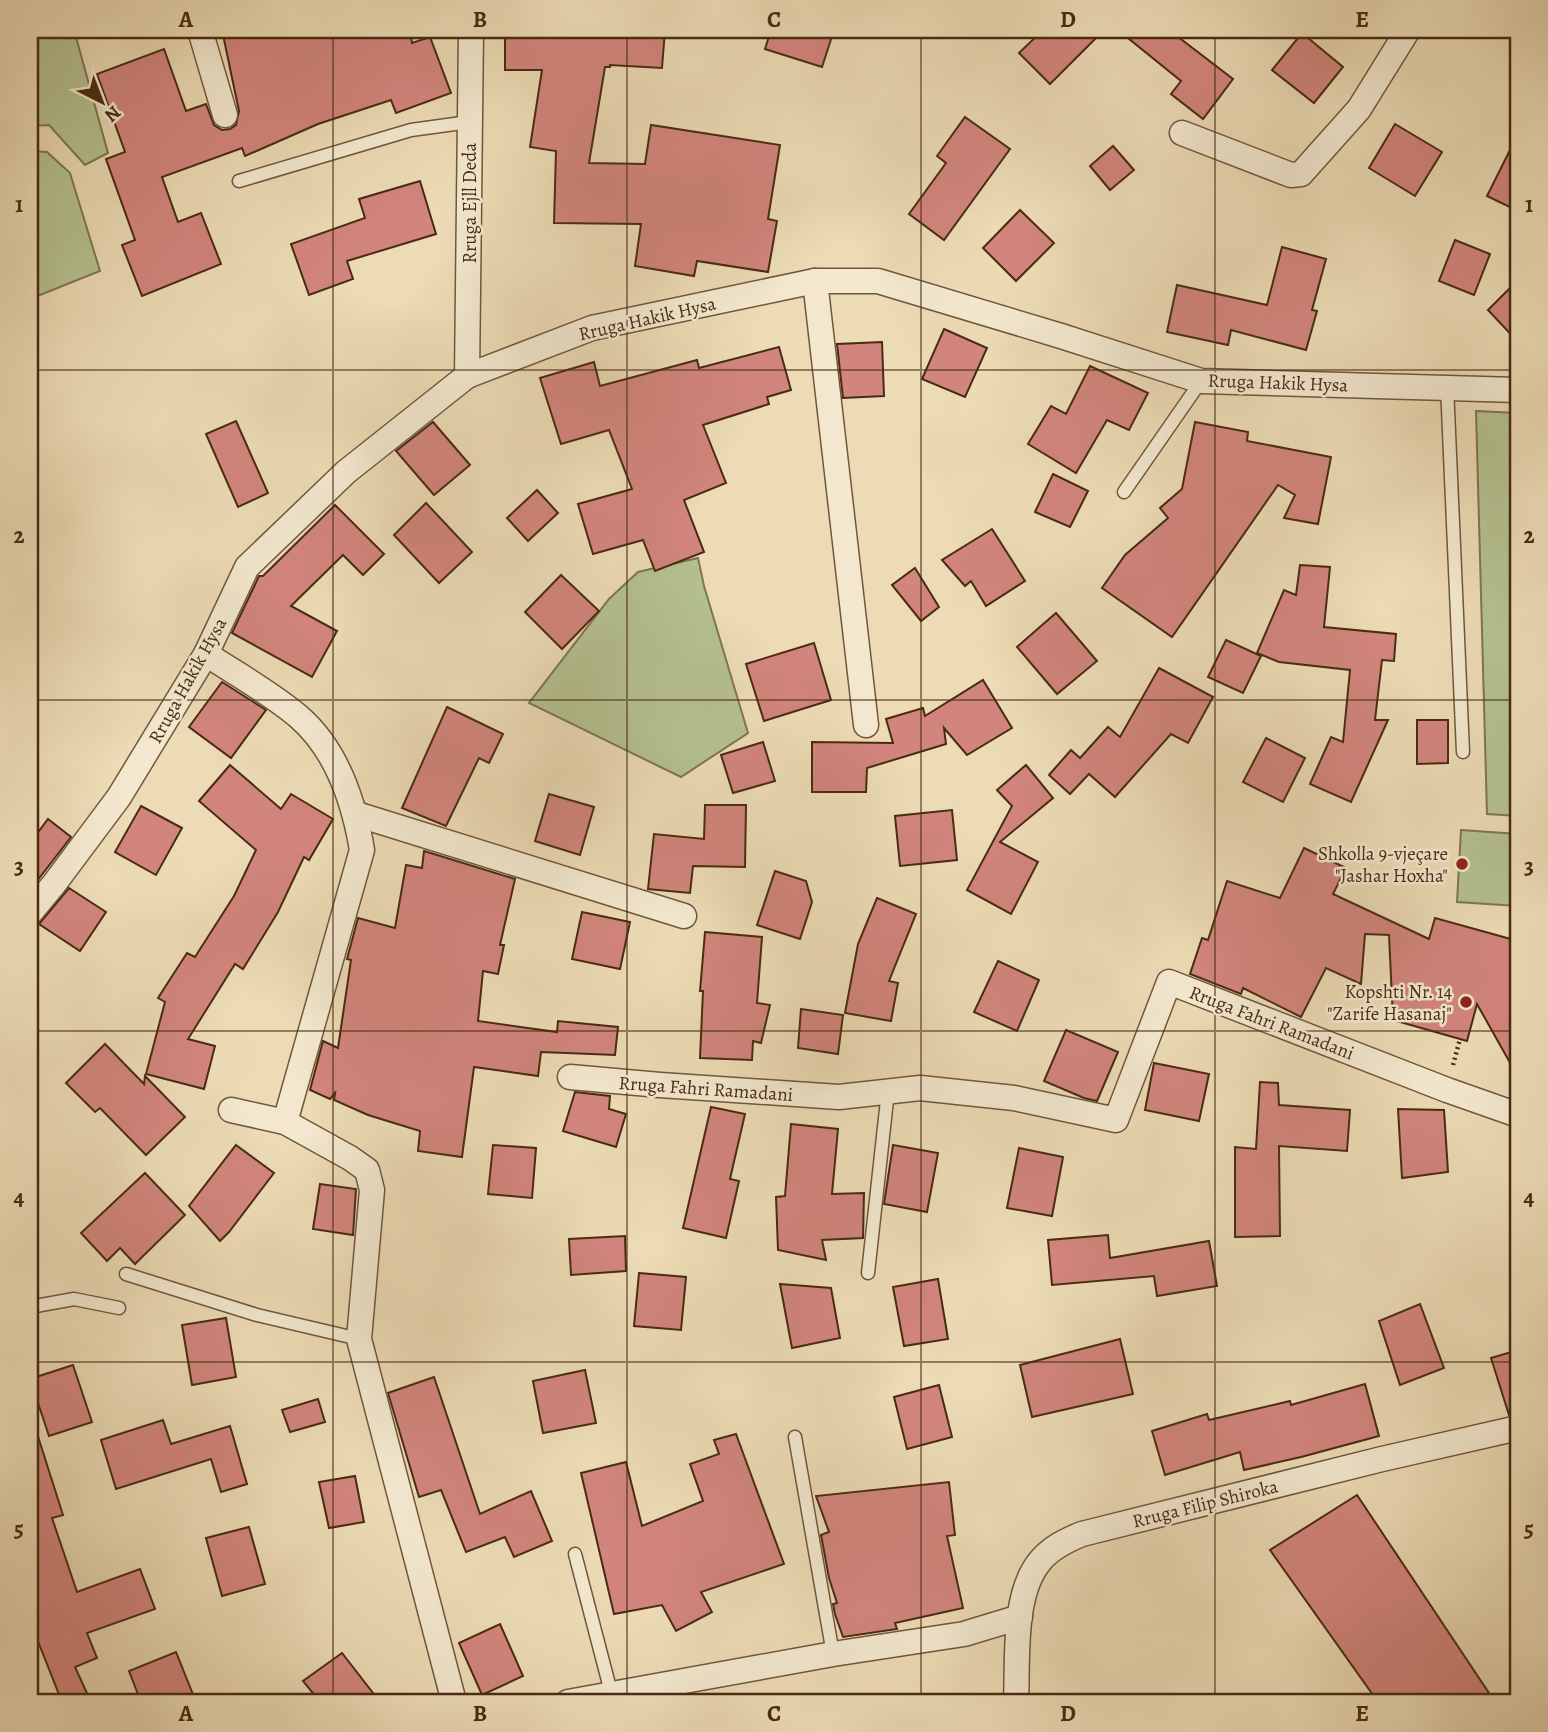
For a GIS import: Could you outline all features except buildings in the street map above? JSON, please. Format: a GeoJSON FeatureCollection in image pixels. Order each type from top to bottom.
{"type":"FeatureCollection","features":[{"type":"Feature","properties":{"kind":"street"},"geometry":{"type":"LineString","coordinates":[[200,30],[225,115]]}},
{"type":"Feature","properties":{"kind":"street","name":"Rruga Ejll Deda"},"geometry":{"type":"LineString","coordinates":[[467,376],[471,30]]}},
{"type":"Feature","properties":{"kind":"street"},"geometry":{"type":"LineString","coordinates":[[1182,133],[1291,174],[1301,174],[1359,109],[1408,30]]}},
{"type":"Feature","properties":{"kind":"street"},"geometry":{"type":"LineString","coordinates":[[816,281],[866,725]]}},
{"type":"Feature","properties":{"kind":"street","name":"Rruga Hakik Hysa"},"geometry":{"type":"LineString","coordinates":[[30,913],[119,797],[206,654],[247,566],[346,472],[467,376],[592,328],[816,281],[877,281],[1201,381],[1518,390]]}},
{"type":"Feature","properties":{"kind":"street"},"geometry":{"type":"LineString","coordinates":[[206,654],[299,717],[321,741],[346,788],[356,814],[362,850],[285,1122]]}},
{"type":"Feature","properties":{"kind":"street"},"geometry":{"type":"LineString","coordinates":[[356,814],[684,916]]}},
{"type":"Feature","properties":{"kind":"street","name":"Rruga Fahri Ramadani"},"geometry":{"type":"LineString","coordinates":[[570,1077],[839,1097],[920,1088],[1014,1098],[1116,1120],[1169,982],[1518,1115]]}},
{"type":"Feature","properties":{"kind":"street"},"geometry":{"type":"LineString","coordinates":[[231,1110],[285,1122],[367,1170],[372,1190],[359,1339],[454,1702]]}},
{"type":"Feature","properties":{"kind":"street","name":"Rruga Filip Shiroka"},"geometry":{"type":"LineString","coordinates":[[1016,1702],[1020,1617],[1027,1582],[1041,1560],[1061,1543],[1082,1534],[1518,1428]]}},
{"type":"Feature","properties":{"kind":"street"},"geometry":{"type":"LineString","coordinates":[[568,1702],[613,1698],[833,1654],[964,1634],[1020,1617]]}},
{"type":"Feature","properties":{"kind":"lane"},"geometry":{"type":"LineString","coordinates":[[239,181],[411,130],[469,122]]}},
{"type":"Feature","properties":{"kind":"lane"},"geometry":{"type":"LineString","coordinates":[[1124,492],[1201,381]]}},
{"type":"Feature","properties":{"kind":"lane"},"geometry":{"type":"LineString","coordinates":[[1447,386],[1463,752]]}},
{"type":"Feature","properties":{"kind":"lane"},"geometry":{"type":"LineString","coordinates":[[868,1273],[888,1091]]}},
{"type":"Feature","properties":{"kind":"lane"},"geometry":{"type":"LineString","coordinates":[[126,1274],[257,1315],[359,1339]]}},
{"type":"Feature","properties":{"kind":"lane"},"geometry":{"type":"LineString","coordinates":[[30,1307],[74,1299],[119,1308]]}},
{"type":"Feature","properties":{"kind":"lane"},"geometry":{"type":"LineString","coordinates":[[795,1437],[833,1654]]}},
{"type":"Feature","properties":{"kind":"lane"},"geometry":{"type":"LineString","coordinates":[[575,1554],[613,1698]]}},
{"type":"Feature","properties":{"kind":"path"},"geometry":{"type":"LineString","coordinates":[[1450,1078],[1460,1038]]}},
{"type":"Feature","properties":{"kind":"green space"},"geometry":{"type":"Polygon","coordinates":[[[30,30],[74,30],[108,153],[85,165],[49,125],[30,126],[30,30]]]}},
{"type":"Feature","properties":{"kind":"green space"},"geometry":{"type":"Polygon","coordinates":[[[30,151],[47,152],[70,173],[100,271],[30,299],[30,151]]]}},
{"type":"Feature","properties":{"kind":"green space"},"geometry":{"type":"Polygon","coordinates":[[[1476,411],[1518,413],[1518,816],[1487,814],[1476,411]]]}},
{"type":"Feature","properties":{"kind":"green space"},"geometry":{"type":"Polygon","coordinates":[[[698,558],[748,733],[681,777],[529,703],[609,599],[638,572],[698,558]]]}},
{"type":"Feature","properties":{"kind":"green space"},"geometry":{"type":"Polygon","coordinates":[[[1461,830],[1518,834],[1518,906],[1457,902],[1461,830]]]}},
{"type":"Feature","properties":{"kind":"place","name":"Shkolla 9-vjeçare \"Jashar Hoxha\""},"geometry":{"type":"Point","coordinates":[1462,864]}},
{"type":"Feature","properties":{"kind":"place","name":"Kopshti Nr. 14 \"Zarife Hasanaj\""},"geometry":{"type":"Point","coordinates":[1466,1002]}}]}
